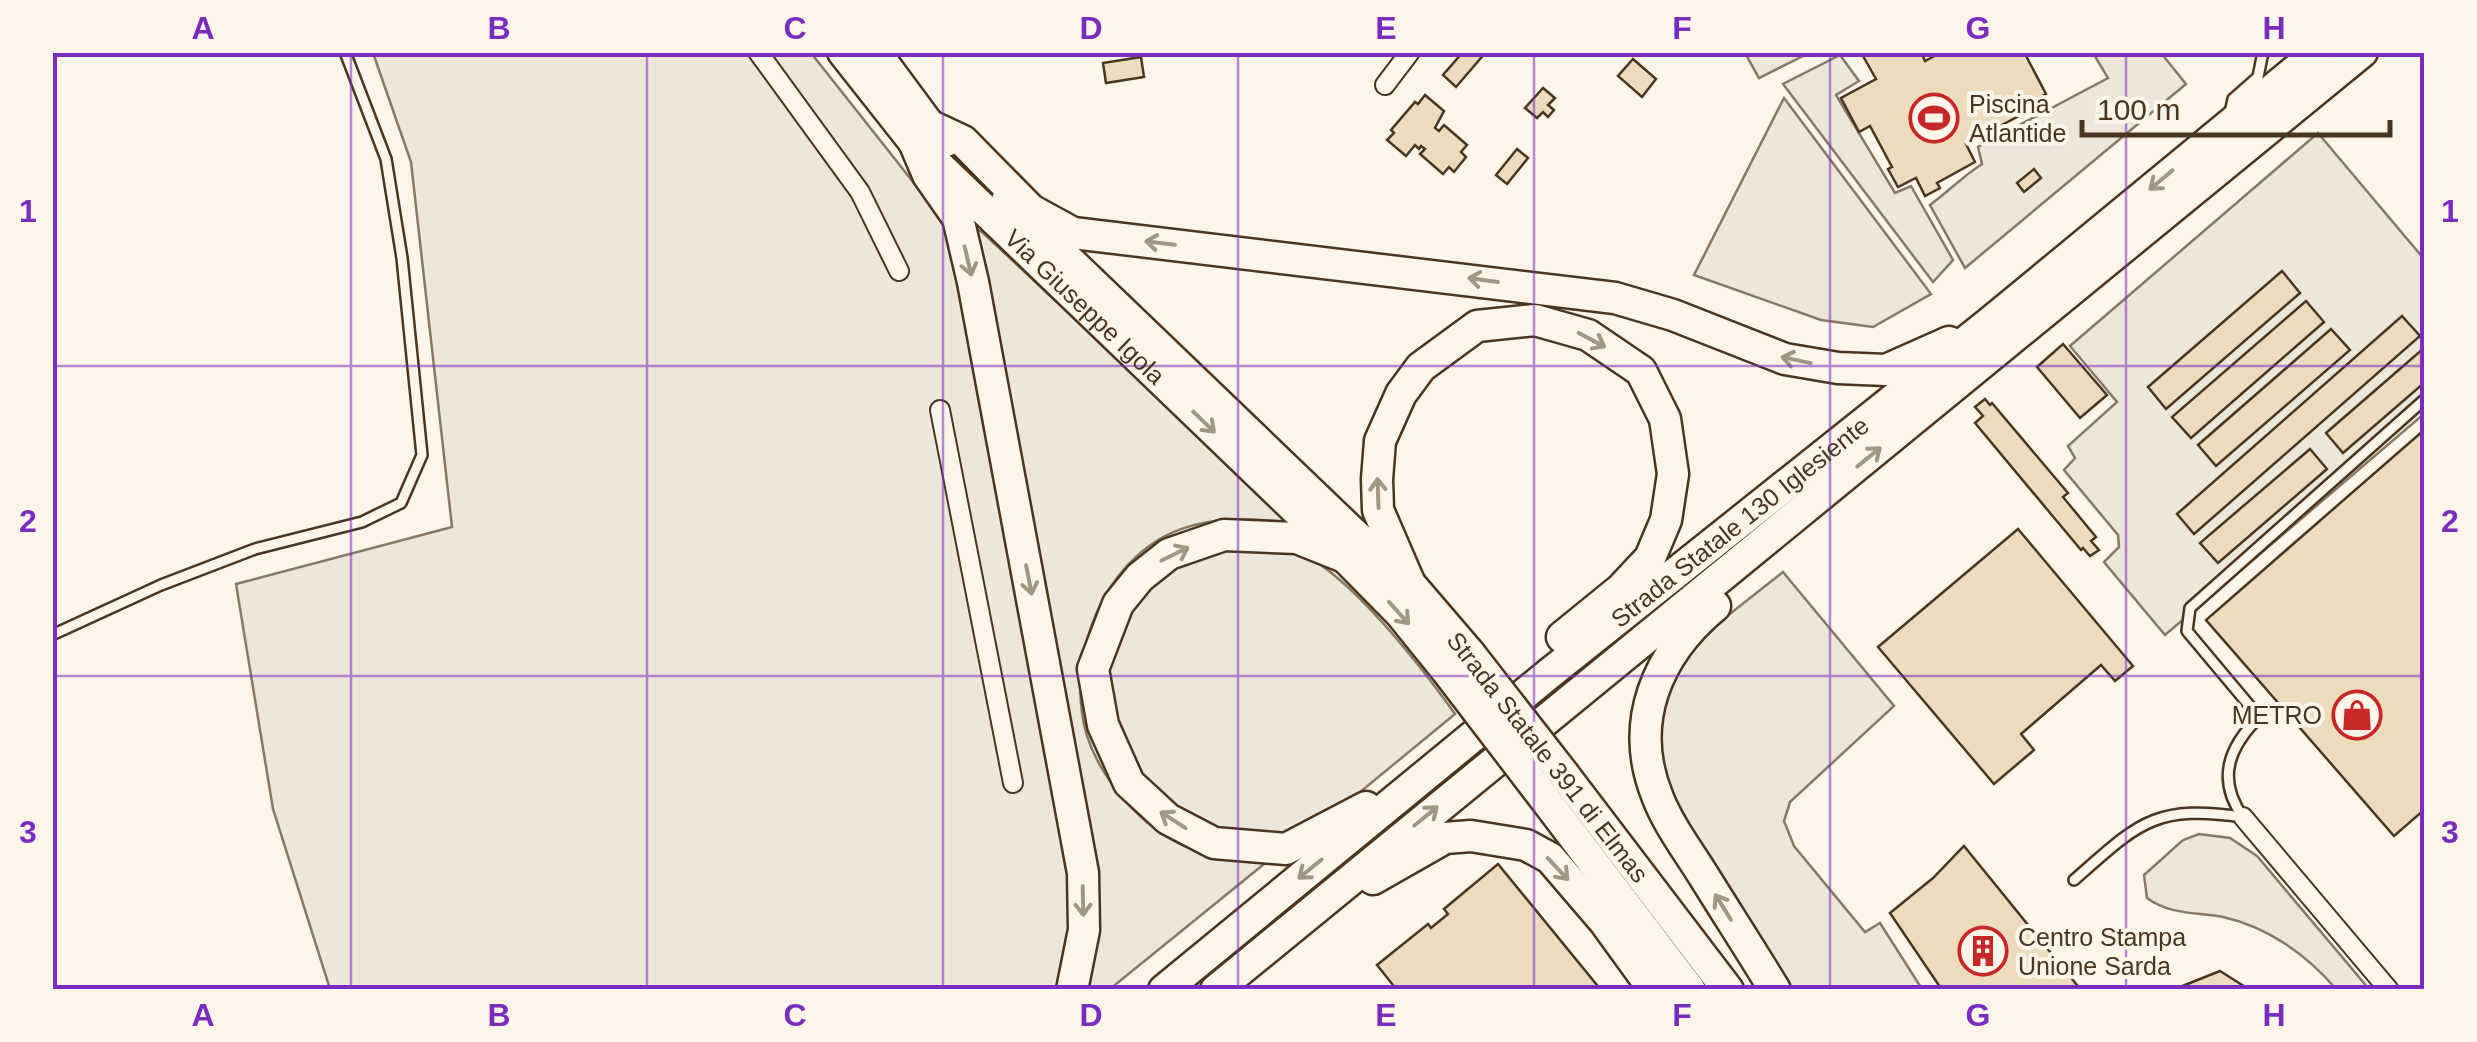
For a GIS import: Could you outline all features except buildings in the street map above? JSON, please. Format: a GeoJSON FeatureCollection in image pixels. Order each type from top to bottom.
{"type":"FeatureCollection","features":[{"type":"Feature","properties":{"kind":"main road","name":"Via Giuseppe Igola"},"geometry":{"type":"LineString","coordinates":[[843,52],[1346,548]]}},
{"type":"Feature","properties":{"kind":"main road","name":"Via Giuseppe Igola"},"geometry":{"type":"LineString","coordinates":[[875,52],[922,133]]}},
{"type":"Feature","properties":{"kind":"main road","name":"Strada Statale 130 Iglesiente"},"geometry":{"type":"LineString","coordinates":[[1164,990],[2318,52]]}},
{"type":"Feature","properties":{"kind":"main road","name":"Strada Statale 130 Iglesiente"},"geometry":{"type":"LineString","coordinates":[[1216,990],[2362,52]]}},
{"type":"Feature","properties":{"kind":"main road"},"geometry":{"type":"LineString","coordinates":[[1072,990],[1084,930],[1083,873],[958,218],[928,176],[922,133],[963,140],[1031,210],[1073,232],[1615,298],[1672,315],[1785,359],[1838,368],[1886,370],[1988,324]]}},
{"type":"Feature","properties":{"kind":"main road"},"geometry":{"type":"LineString","coordinates":[[1410,584],[1378,510],[1377,495],[1380,441],[1402,394],[1421,367],[1477,326],[1535,320],[1588,335],[1641,371],[1665,419],[1673,474],[1666,520],[1650,558],[1557,642],[1550,673]]}},
{"type":"Feature","properties":{"kind":"main road"},"geometry":{"type":"LineString","coordinates":[[1775,990],[1658,799],[1646,760],[1646,715],[1660,670],[1688,628],[1795,539],[1824,494]]}},
{"type":"Feature","properties":{"kind":"main road"},"geometry":{"type":"LineString","coordinates":[[1346,548],[1297,538],[1224,535],[1169,554],[1140,576],[1118,604],[1094,669],[1103,725],[1128,783],[1168,819],[1214,843],[1286,849],[1422,778]]}},
{"type":"Feature","properties":{"kind":"main road","name":"Strada Statale 391 di Elmas"},"geometry":{"type":"LineString","coordinates":[[1346,548],[1410,584],[1458,662],[1554,786],[1728,990]]}},
{"type":"Feature","properties":{"kind":"main road","name":"Strada Statale 391 di Elmas"},"geometry":{"type":"LineString","coordinates":[[1346,548],[1400,614],[1458,662]]}},
{"type":"Feature","properties":{"kind":"main road","name":"Strada Statale 391 di Elmas"},"geometry":{"type":"LineString","coordinates":[[1554,786],[1690,990]]}},
{"type":"Feature","properties":{"kind":"main road"},"geometry":{"type":"LineString","coordinates":[[1312,910],[1445,838],[1471,836],[1526,845],[1550,858],[1604,921],[1654,990]]}},
{"type":"Feature","properties":{"kind":"street"},"geometry":{"type":"LineString","coordinates":[[758,52],[860,192],[899,271]]}},
{"type":"Feature","properties":{"kind":"street"},"geometry":{"type":"LineString","coordinates":[[1385,86],[1410,52]]}},
{"type":"Feature","properties":{"kind":"street"},"geometry":{"type":"LineString","coordinates":[[940,410],[1013,783]]}},
{"type":"Feature","properties":{"kind":"street"},"geometry":{"type":"LineString","coordinates":[[2242,817],[2388,990]]}},
{"type":"Feature","properties":{"kind":"lane"},"geometry":{"type":"LineString","coordinates":[[52,635],[161,585],[256,549],[362,522],[401,503],[422,455],[402,258],[386,159],[346,52]]}},
{"type":"Feature","properties":{"kind":"lane"},"geometry":{"type":"LineString","coordinates":[[2228,125],[2233,100],[2258,77],[2264,52]]}},
{"type":"Feature","properties":{"kind":"lane"},"geometry":{"type":"LineString","coordinates":[[2242,817],[2230,799],[2227,773],[2239,737],[2259,717],[2186,631],[2190,608],[2424,400]]}},
{"type":"Feature","properties":{"kind":"lane"},"geometry":{"type":"LineString","coordinates":[[2074,880],[2133,828],[2162,815],[2198,812],[2242,817]]}},
{"type":"Feature","properties":{"kind":"shaded area"},"geometry":{"type":"Polygon","coordinates":[[[373,53],[811,53],[925,197],[948,230],[955,250],[1071,888],[1072,926],[1058,989],[330,989],[273,809],[236,584],[452,527],[411,162],[373,53]]]}},
{"type":"Feature","properties":{"kind":"shaded area"},"geometry":{"type":"Polygon","coordinates":[[[1745,53],[1809,53],[1759,78],[1745,53]]]}},
{"type":"Feature","properties":{"kind":"shaded area"},"geometry":{"type":"Polygon","coordinates":[[[2093,53],[2161,53],[2186,84],[1965,268],[1930,205],[1982,164],[1978,147],[2108,78],[2093,53]]]}},
{"type":"Feature","properties":{"kind":"shaded area"},"geometry":{"type":"Polygon","coordinates":[[[1840,55],[1859,81],[1836,95],[1895,193],[1911,186],[1953,260],[1933,282],[1783,84],[1840,55]]]}},
{"type":"Feature","properties":{"kind":"shaded area"},"geometry":{"type":"Polygon","coordinates":[[[1784,98],[1931,294],[1873,327],[1821,320],[1694,275],[1784,98]]]}},
{"type":"Feature","properties":{"kind":"shaded area"},"geometry":{"type":"Polygon","coordinates":[[[2318,133],[2424,259],[2424,414],[2165,635],[2104,562],[2119,547],[2118,535],[2064,470],[2075,458],[2068,446],[2117,402],[2070,346],[2318,133]]]}},
{"type":"Feature","properties":{"kind":"shaded area"},"geometry":{"type":"Polygon","coordinates":[[[972,231],[981,231],[1292,523],[1223,520],[1173,532],[1136,556],[1103,600],[1091,626],[1084,653],[1081,709],[1094,753],[1126,802],[1155,828],[1187,847],[1217,855],[1269,860],[1110,989],[1087,989],[1097,929],[972,231]]]}},
{"type":"Feature","properties":{"kind":"shaded area"},"geometry":{"type":"Polygon","coordinates":[[[1224,542],[1293,550],[1314,560],[1381,621],[1455,714],[1337,811],[1296,830],[1266,836],[1232,837],[1173,811],[1125,756],[1106,683],[1112,644],[1148,580],[1224,542]]]}},
{"type":"Feature","properties":{"kind":"shaded area"},"geometry":{"type":"Polygon","coordinates":[[[1783,572],[1894,706],[1790,802],[1784,821],[1794,846],[1865,932],[1880,923],[1922,989],[1788,989],[1673,799],[1659,750],[1659,724],[1668,686],[1698,639],[1783,572]]]}},
{"type":"Feature","properties":{"kind":"shaded area"},"geometry":{"type":"Polygon","coordinates":[[[2199,834],[2230,838],[2257,856],[2369,989],[2336,989],[2299,954],[2256,928],[2223,917],[2174,910],[2147,898],[2144,875],[2183,840],[2199,834]]]}},
{"type":"Feature","properties":{"kind":"place","name":"Piscina Atlantide"},"geometry":{"type":"Point","coordinates":[1934,118]}},
{"type":"Feature","properties":{"kind":"place","name":"METRO"},"geometry":{"type":"Point","coordinates":[2357,715]}},
{"type":"Feature","properties":{"kind":"place","name":"Centro Stampa Unione Sarda"},"geometry":{"type":"Point","coordinates":[1983,951]}}]}
